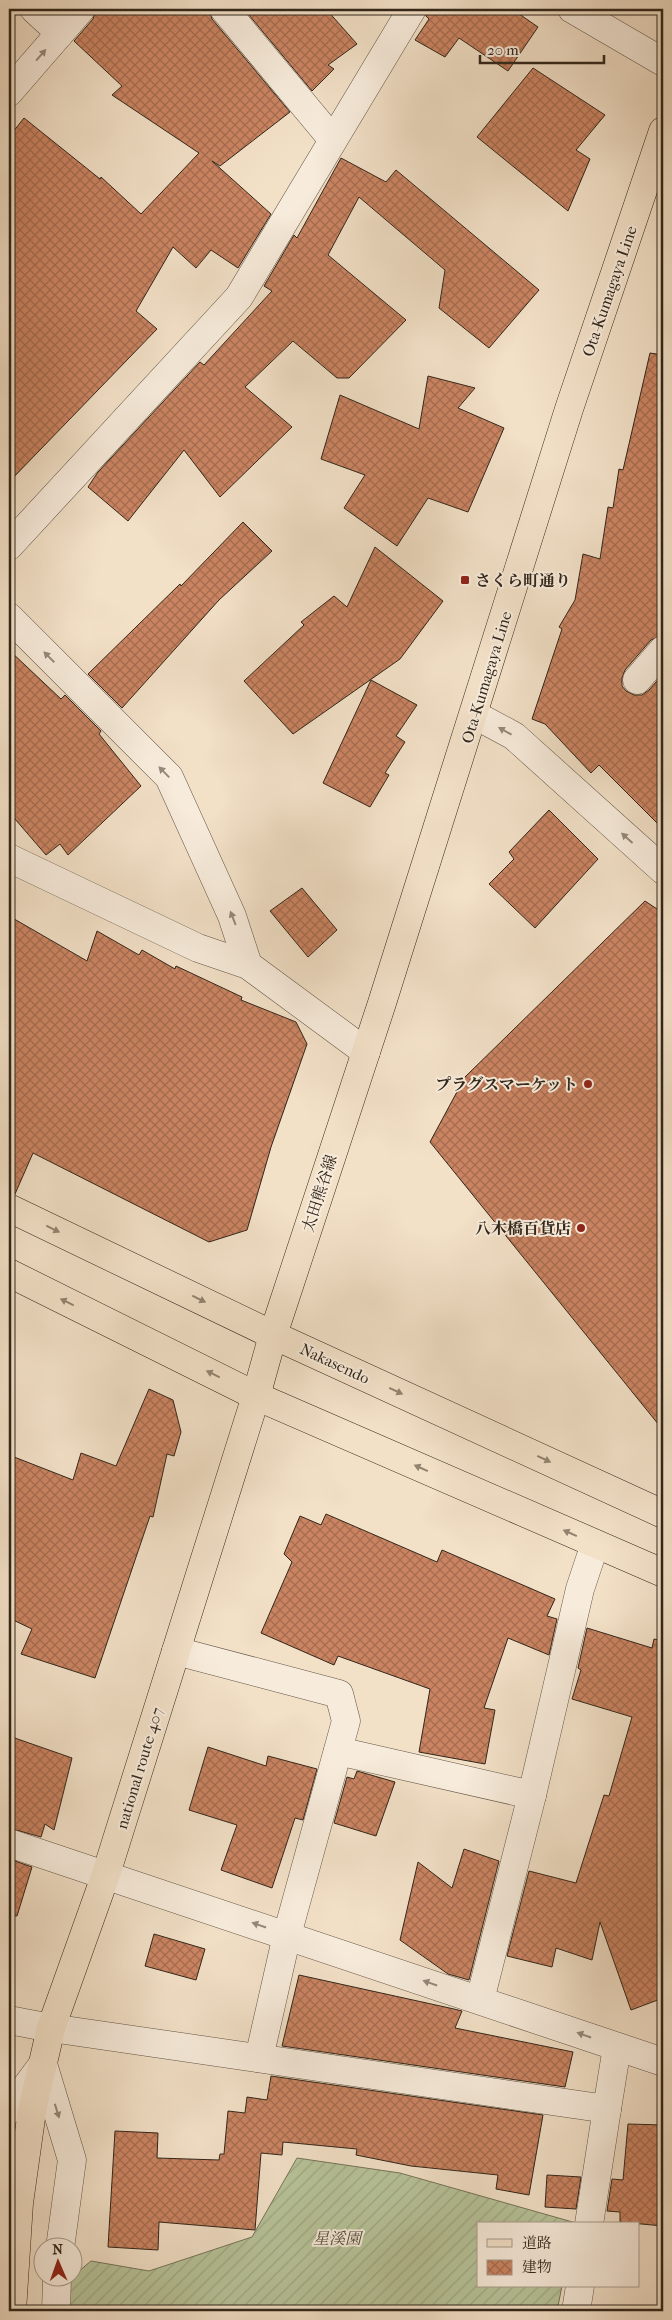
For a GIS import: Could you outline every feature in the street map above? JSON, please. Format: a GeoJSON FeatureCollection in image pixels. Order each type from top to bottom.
{"type":"FeatureCollection","features":[{"type":"Feature","properties":{"kind":"main road","name":"Ota-Kumagaya Line"},"geometry":{"type":"LineString","coordinates":[[366,1052],[475,715],[569,409],[663,131]]}},
{"type":"Feature","properties":{"kind":"main road","name":"太田熊谷線"},"geometry":{"type":"LineString","coordinates":[[273,1335],[366,1052]]}},
{"type":"Feature","properties":{"kind":"main road","name":"Nakasendo"},"geometry":{"type":"LineString","coordinates":[[9,1208],[273,1335],[663,1514]]}},
{"type":"Feature","properties":{"kind":"main road"},"geometry":{"type":"LineString","coordinates":[[9,1274],[256,1396],[663,1573]]}},
{"type":"Feature","properties":{"kind":"main road","name":"national route 407"},"geometry":{"type":"LineString","coordinates":[[12,2311],[19,2203],[32,2111],[51,2028],[106,1874],[256,1396],[273,1335]]}},
{"type":"Feature","properties":{"kind":"street"},"geometry":{"type":"LineString","coordinates":[[34,9],[60,33]]}},
{"type":"Feature","properties":{"kind":"street"},"geometry":{"type":"LineString","coordinates":[[9,92],[82,9]]}},
{"type":"Feature","properties":{"kind":"street"},"geometry":{"type":"LineString","coordinates":[[224,9],[333,140]]}},
{"type":"Feature","properties":{"kind":"street"},"geometry":{"type":"LineString","coordinates":[[9,546],[239,298],[412,9]]}},
{"type":"Feature","properties":{"kind":"street"},"geometry":{"type":"LineString","coordinates":[[572,9],[663,62]]}},
{"type":"Feature","properties":{"kind":"street"},"geometry":{"type":"LineString","coordinates":[[9,617],[169,777],[232,916],[248,965]]}},
{"type":"Feature","properties":{"kind":"street"},"geometry":{"type":"LineString","coordinates":[[637,680],[663,650]]}},
{"type":"Feature","properties":{"kind":"street"},"geometry":{"type":"LineString","coordinates":[[475,715],[514,736],[663,870]]}},
{"type":"Feature","properties":{"kind":"street"},"geometry":{"type":"LineString","coordinates":[[9,858],[198,948],[248,965],[366,1052]]}},
{"type":"Feature","properties":{"kind":"street"},"geometry":{"type":"LineString","coordinates":[[480,2000],[532,1794],[580,1589],[595,1544]]}},
{"type":"Feature","properties":{"kind":"street"},"geometry":{"type":"LineString","coordinates":[[176,1651],[339,1694],[346,1721],[287,1935],[259,2058]]}},
{"type":"Feature","properties":{"kind":"street"},"geometry":{"type":"LineString","coordinates":[[338,1751],[532,1794]]}},
{"type":"Feature","properties":{"kind":"street"},"geometry":{"type":"LineString","coordinates":[[9,1842],[663,2062]]}},
{"type":"Feature","properties":{"kind":"street"},"geometry":{"type":"LineString","coordinates":[[9,2020],[51,2028],[607,2109]]}},
{"type":"Feature","properties":{"kind":"street"},"geometry":{"type":"LineString","coordinates":[[589,2222],[617,2047]]}},
{"type":"Feature","properties":{"kind":"street"},"geometry":{"type":"LineString","coordinates":[[9,2110],[43,2064]]}},
{"type":"Feature","properties":{"kind":"street"},"geometry":{"type":"LineString","coordinates":[[43,2064],[72,2160],[61,2238]]}},
{"type":"Feature","properties":{"kind":"street"},"geometry":{"type":"LineString","coordinates":[[56,2311],[57,2288]]}},
{"type":"Feature","properties":{"kind":"street"},"geometry":{"type":"LineString","coordinates":[[576,2311],[580,2288]]}},
{"type":"Feature","properties":{"kind":"green space","name":"星溪園"},"geometry":{"type":"Polygon","coordinates":[[[297,2158],[400,2173],[572,2222],[477,2222],[477,2288],[562,2288],[557,2311],[61,2311],[64,2288],[82,2288],[82,2269],[91,2261],[149,2271],[252,2237],[297,2158]]]}},
{"type":"Feature","properties":{"kind":"building"},"geometry":{"type":"Polygon","coordinates":[[[96,9],[209,9],[212,19],[290,112],[220,166],[212,161],[271,214],[238,268],[211,250],[196,268],[173,247],[136,311],[157,329],[9,482],[9,137],[24,118],[100,179],[101,177],[141,214],[199,153],[112,95],[122,86],[74,41],[93,19],[96,9]]]}},
{"type":"Feature","properties":{"kind":"building"},"geometry":{"type":"Polygon","coordinates":[[[244,9],[326,9],[357,44],[328,65],[334,69],[312,91],[244,9]]]}},
{"type":"Feature","properties":{"kind":"building"},"geometry":{"type":"Polygon","coordinates":[[[428,9],[512,9],[538,27],[508,71],[459,38],[445,57],[415,40],[429,19],[426,16],[428,9]]]}},
{"type":"Feature","properties":{"kind":"building"},"geometry":{"type":"Polygon","coordinates":[[[533,68],[605,115],[576,150],[590,159],[568,211],[477,137],[533,68]]]}},
{"type":"Feature","properties":{"kind":"building"},"geometry":{"type":"Polygon","coordinates":[[[341,158],[386,182],[396,170],[539,290],[489,348],[439,308],[445,270],[359,197],[328,255],[406,320],[349,378],[337,378],[293,341],[245,387],[292,427],[220,497],[184,450],[128,521],[88,487],[98,472],[200,362],[204,365],[272,291],[264,286],[294,235],[297,238],[341,158]]]}},
{"type":"Feature","properties":{"kind":"building"},"geometry":{"type":"Polygon","coordinates":[[[650,353],[663,355],[663,635],[651,640],[625,670],[622,686],[626,691],[634,695],[642,695],[663,674],[663,829],[599,765],[591,773],[545,724],[532,719],[562,629],[559,627],[575,600],[583,554],[600,559],[608,507],[613,508],[619,469],[623,470],[650,353]]]}},
{"type":"Feature","properties":{"kind":"building"},"geometry":{"type":"Polygon","coordinates":[[[428,376],[475,388],[458,408],[504,428],[468,512],[428,498],[397,546],[344,508],[365,475],[321,459],[340,395],[419,429],[428,376]]]}},
{"type":"Feature","properties":{"kind":"building"},"geometry":{"type":"Polygon","coordinates":[[[243,522],[272,551],[219,600],[122,708],[88,674],[180,584],[181,586],[243,522]]]}},
{"type":"Feature","properties":{"kind":"building"},"geometry":{"type":"Polygon","coordinates":[[[375,547],[443,601],[400,659],[293,734],[244,681],[304,625],[301,622],[334,596],[347,607],[375,547]]]}},
{"type":"Feature","properties":{"kind":"building"},"geometry":{"type":"Polygon","coordinates":[[[9,650],[61,699],[65,695],[101,731],[99,734],[141,786],[68,855],[60,844],[46,855],[9,812],[9,650]]]}},
{"type":"Feature","properties":{"kind":"building"},"geometry":{"type":"Polygon","coordinates":[[[371,680],[417,705],[396,736],[405,742],[385,773],[389,775],[370,807],[323,783],[371,680]]]}},
{"type":"Feature","properties":{"kind":"building"},"geometry":{"type":"Polygon","coordinates":[[[549,810],[598,859],[535,928],[489,884],[514,859],[509,852],[549,810]]]}},
{"type":"Feature","properties":{"kind":"building"},"geometry":{"type":"Polygon","coordinates":[[[302,888],[337,930],[308,957],[270,911],[302,888]]]}},
{"type":"Feature","properties":{"kind":"building","name":"八木橋百貨店"},"geometry":{"type":"Polygon","coordinates":[[[645,901],[663,913],[663,1430],[430,1142],[465,1077],[645,901]]]}},
{"type":"Feature","properties":{"kind":"building"},"geometry":{"type":"Polygon","coordinates":[[[9,916],[87,961],[97,931],[139,955],[142,950],[175,969],[176,966],[242,997],[241,1000],[296,1022],[307,1044],[271,1147],[247,1230],[209,1242],[33,1153],[15,1194],[9,1193],[9,916]]]}},
{"type":"Feature","properties":{"kind":"building"},"geometry":{"type":"Polygon","coordinates":[[[149,1389],[173,1400],[181,1432],[174,1456],[167,1454],[153,1517],[150,1516],[95,1678],[21,1654],[32,1629],[9,1618],[9,1455],[73,1480],[81,1453],[116,1466],[149,1389]]]}},
{"type":"Feature","properties":{"kind":"building"},"geometry":{"type":"Polygon","coordinates":[[[326,1514],[437,1562],[442,1550],[555,1599],[547,1616],[557,1619],[549,1655],[508,1638],[484,1708],[495,1710],[485,1764],[419,1752],[430,1689],[338,1656],[334,1665],[261,1633],[292,1562],[284,1554],[300,1516],[321,1525],[326,1514]]]}},
{"type":"Feature","properties":{"kind":"building"},"geometry":{"type":"Polygon","coordinates":[[[587,1628],[652,1648],[654,1639],[663,1641],[663,1998],[631,2010],[600,1922],[592,1960],[556,1948],[552,1967],[507,1956],[529,1871],[576,1883],[604,1795],[609,1796],[632,1717],[572,1699],[581,1670],[578,1668],[587,1628]]]}},
{"type":"Feature","properties":{"kind":"building"},"geometry":{"type":"Polygon","coordinates":[[[9,1736],[72,1758],[54,1830],[45,1824],[41,1837],[9,1828],[9,1736]]]}},
{"type":"Feature","properties":{"kind":"building"},"geometry":{"type":"Polygon","coordinates":[[[208,1747],[266,1766],[268,1756],[317,1769],[303,1820],[295,1818],[272,1888],[221,1870],[237,1825],[189,1810],[208,1747]]]}},
{"type":"Feature","properties":{"kind":"building"},"geometry":{"type":"Polygon","coordinates":[[[357,1771],[395,1782],[376,1836],[334,1823],[347,1777],[354,1779],[357,1771]]]}},
{"type":"Feature","properties":{"kind":"building"},"geometry":{"type":"Polygon","coordinates":[[[464,1849],[499,1861],[469,1980],[448,1974],[400,1940],[418,1862],[452,1888],[464,1849]]]}},
{"type":"Feature","properties":{"kind":"building"},"geometry":{"type":"Polygon","coordinates":[[[9,1859],[32,1867],[17,1916],[9,1915],[9,1859]]]}},
{"type":"Feature","properties":{"kind":"building"},"geometry":{"type":"Polygon","coordinates":[[[154,1934],[205,1949],[196,1980],[145,1966],[154,1934]]]}},
{"type":"Feature","properties":{"kind":"building"},"geometry":{"type":"Polygon","coordinates":[[[299,1975],[462,2011],[455,2028],[573,2052],[565,2087],[282,2046],[299,1975]]]}},
{"type":"Feature","properties":{"kind":"building"},"geometry":{"type":"Polygon","coordinates":[[[271,2076],[543,2115],[529,2195],[496,2189],[498,2175],[411,2166],[356,2155],[357,2149],[283,2142],[282,2155],[261,2153],[255,2230],[159,2222],[158,2250],[108,2247],[115,2131],[158,2133],[157,2158],[219,2160],[220,2154],[224,2154],[228,2111],[245,2113],[247,2097],[267,2100],[271,2076]]]}},
{"type":"Feature","properties":{"kind":"building"},"geometry":{"type":"Polygon","coordinates":[[[628,2124],[663,2125],[663,2226],[640,2224],[640,2222],[620,2222],[620,2212],[607,2211],[612,2179],[623,2180],[628,2124]]]}},
{"type":"Feature","properties":{"kind":"building"},"geometry":{"type":"Polygon","coordinates":[[[547,2175],[581,2177],[576,2209],[545,2207],[547,2175]]]}},
{"type":"Feature","properties":{"kind":"place","name":"さくら町通り"},"geometry":{"type":"Point","coordinates":[465,580]}},
{"type":"Feature","properties":{"kind":"place","name":"プラグスマーケット"},"geometry":{"type":"Point","coordinates":[588,1084]}},
{"type":"Feature","properties":{"kind":"place","name":"八木橋百貨店"},"geometry":{"type":"Point","coordinates":[581,1228]}}]}
